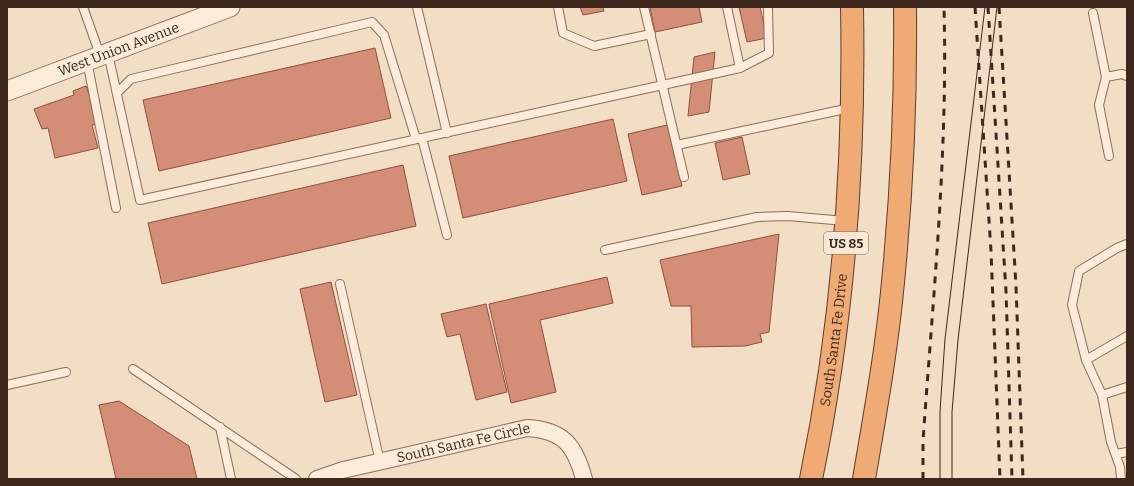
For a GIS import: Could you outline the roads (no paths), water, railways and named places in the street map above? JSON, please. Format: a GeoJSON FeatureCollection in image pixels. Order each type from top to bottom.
{"type":"FeatureCollection","features":[{"type":"Feature","properties":{"kind":"highway","name":"South Santa Fe Drive"},"geometry":{"type":"LineString","coordinates":[[811,478],[826,396],[844,264],[852,108],[852,7]]}},
{"type":"Feature","properties":{"kind":"highway"},"geometry":{"type":"LineString","coordinates":[[864,479],[881,383],[894,282],[904,132],[905,7]]}},
{"type":"Feature","properties":{"kind":"street","name":"West Union Avenue"},"geometry":{"type":"LineString","coordinates":[[7,91],[98,56],[206,11],[230,7]]}},
{"type":"Feature","properties":{"kind":"street","name":"South Santa Fe Circle"},"geometry":{"type":"LineString","coordinates":[[317,479],[343,470],[527,428],[544,429],[558,434],[580,462],[584,479]]}},
{"type":"Feature","properties":{"kind":"lane"},"geometry":{"type":"LineString","coordinates":[[83,7],[98,56],[117,93],[140,200],[740,68],[769,53],[768,7]]}},
{"type":"Feature","properties":{"kind":"lane"},"geometry":{"type":"LineString","coordinates":[[417,7],[447,133]]}},
{"type":"Feature","properties":{"kind":"lane"},"geometry":{"type":"LineString","coordinates":[[558,7],[563,33],[594,46],[650,34]]}},
{"type":"Feature","properties":{"kind":"lane"},"geometry":{"type":"LineString","coordinates":[[644,7],[684,177]]}},
{"type":"Feature","properties":{"kind":"lane"},"geometry":{"type":"LineString","coordinates":[[727,7],[740,68]]}},
{"type":"Feature","properties":{"kind":"lane"},"geometry":{"type":"LineString","coordinates":[[1093,13],[1106,77],[1099,105],[1109,156]]}},
{"type":"Feature","properties":{"kind":"lane"},"geometry":{"type":"LineString","coordinates":[[117,93],[131,79],[372,22],[384,35],[419,138],[447,235]]}},
{"type":"Feature","properties":{"kind":"lane"},"geometry":{"type":"LineString","coordinates":[[98,56],[116,208]]}},
{"type":"Feature","properties":{"kind":"lane"},"geometry":{"type":"LineString","coordinates":[[1106,77],[1122,74],[1127,76]]}},
{"type":"Feature","properties":{"kind":"lane"},"geometry":{"type":"LineString","coordinates":[[677,145],[852,108]]}},
{"type":"Feature","properties":{"kind":"lane"},"geometry":{"type":"LineString","coordinates":[[605,250],[757,217],[788,216],[847,221]]}},
{"type":"Feature","properties":{"kind":"lane"},"geometry":{"type":"LineString","coordinates":[[1121,479],[1120,467],[1111,442],[1102,395],[1086,360],[1072,304],[1079,271],[1117,248],[1127,244]]}},
{"type":"Feature","properties":{"kind":"lane"},"geometry":{"type":"LineString","coordinates":[[340,284],[380,462]]}},
{"type":"Feature","properties":{"kind":"lane"},"geometry":{"type":"LineString","coordinates":[[1086,360],[1127,336]]}},
{"type":"Feature","properties":{"kind":"lane"},"geometry":{"type":"LineString","coordinates":[[134,369],[296,479]]}},
{"type":"Feature","properties":{"kind":"lane"},"geometry":{"type":"LineString","coordinates":[[7,385],[66,372]]}},
{"type":"Feature","properties":{"kind":"lane"},"geometry":{"type":"LineString","coordinates":[[1102,395],[1127,387]]}},
{"type":"Feature","properties":{"kind":"lane"},"geometry":{"type":"LineString","coordinates":[[220,427],[231,479]]}},
{"type":"Feature","properties":{"kind":"lane"},"geometry":{"type":"LineString","coordinates":[[1116,454],[1127,452]]}},
{"type":"Feature","properties":{"kind":"tram line"},"geometry":{"type":"LineString","coordinates":[[940,479],[940,411],[945,339],[985,7]]}},
{"type":"Feature","properties":{"kind":"tram line"},"geometry":{"type":"LineString","coordinates":[[952,479],[952,412],[958,340],[997,7]]}},
{"type":"Feature","properties":{"kind":"railway"},"geometry":{"type":"LineString","coordinates":[[923,479],[923,441],[942,170],[945,61],[944,7]]}},
{"type":"Feature","properties":{"kind":"railway"},"geometry":{"type":"LineString","coordinates":[[975,7],[991,251],[1000,479]]}},
{"type":"Feature","properties":{"kind":"railway"},"geometry":{"type":"LineString","coordinates":[[988,7],[1006,291],[1012,479]]}},
{"type":"Feature","properties":{"kind":"railway"},"geometry":{"type":"LineString","coordinates":[[999,7],[1016,286],[1023,479]]}}]}
